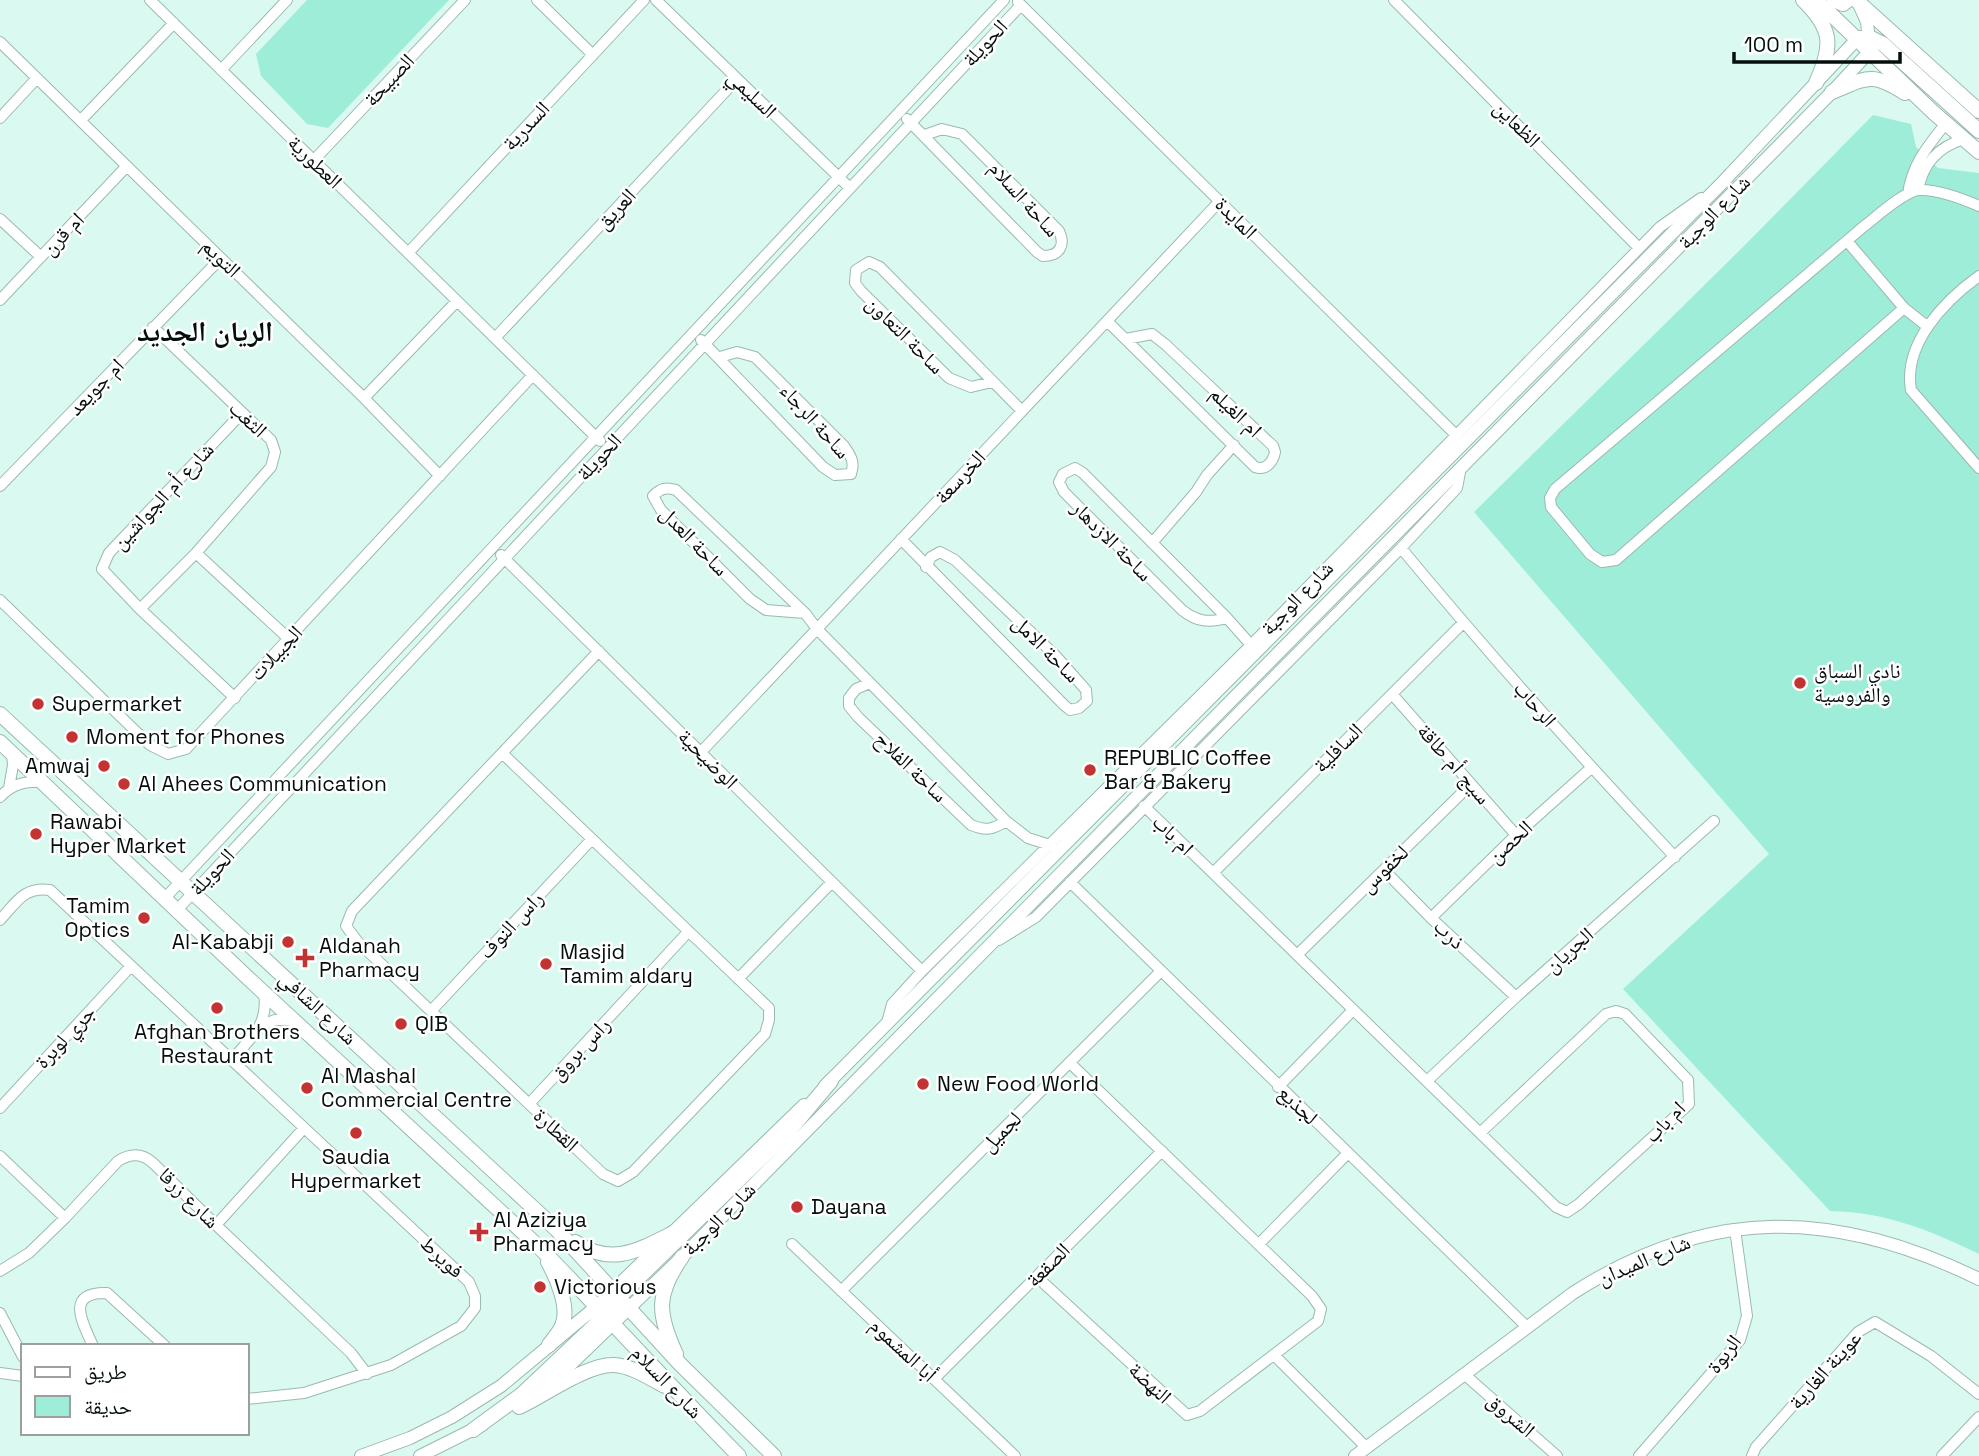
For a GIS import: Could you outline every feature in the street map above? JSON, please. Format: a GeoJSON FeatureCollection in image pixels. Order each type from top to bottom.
{"type":"FeatureCollection","features":[{"type":"Feature","properties":{"kind":"main road"},"geometry":{"type":"LineString","coordinates":[[1803,0],[1819,15],[1827,31],[1829,52],[1816,83]]}},
{"type":"Feature","properties":{"kind":"main road"},"geometry":{"type":"LineString","coordinates":[[1816,0],[1866,42],[1934,113]]}},
{"type":"Feature","properties":{"kind":"main road"},"geometry":{"type":"LineString","coordinates":[[1835,0],[1842,4],[1854,1],[1979,111]]}},
{"type":"Feature","properties":{"kind":"main road"},"geometry":{"type":"LineString","coordinates":[[1866,42],[1883,44],[1979,131]]}},
{"type":"Feature","properties":{"kind":"main road"},"geometry":{"type":"LineString","coordinates":[[1832,92],[1864,79],[1875,78],[1888,82],[1934,113],[1979,152]]}},
{"type":"Feature","properties":{"kind":"main road","name":"شارع الشافي"},"geometry":{"type":"LineString","coordinates":[[0,714],[556,1229],[611,1307]]}},
{"type":"Feature","properties":{"kind":"main road","name":"شارع الشافي"},"geometry":{"type":"LineString","coordinates":[[0,742],[264,993],[541,1249],[611,1307]]}},
{"type":"Feature","properties":{"kind":"main road"},"geometry":{"type":"LineString","coordinates":[[473,1430],[521,1395],[595,1325],[789,1130],[831,1081]]}},
{"type":"Feature","properties":{"kind":"main road"},"geometry":{"type":"LineString","coordinates":[[473,1186],[504,1207],[538,1236],[693,1388],[723,1408]]}},
{"type":"Feature","properties":{"kind":"main road"},"geometry":{"type":"LineString","coordinates":[[556,1229],[596,1254],[615,1255],[638,1250],[675,1233]]}},
{"type":"Feature","properties":{"kind":"main road"},"geometry":{"type":"LineString","coordinates":[[541,1249],[555,1275],[563,1304],[563,1324],[550,1345]]}},
{"type":"Feature","properties":{"kind":"main road"},"geometry":{"type":"LineString","coordinates":[[681,1365],[666,1333],[661,1316],[661,1299],[666,1283],[682,1257]]}},
{"type":"Feature","properties":{"kind":"main road","name":"شارع السلام"},"geometry":{"type":"LineString","coordinates":[[611,1307],[681,1365],[774,1456]]}},
{"type":"Feature","properties":{"kind":"main road","name":"شارع السلام"},"geometry":{"type":"LineString","coordinates":[[611,1307],[673,1390],[739,1456]]}},
{"type":"Feature","properties":{"kind":"main road"},"geometry":{"type":"LineString","coordinates":[[519,1407],[582,1373],[614,1365],[631,1369],[673,1390]]}},
{"type":"Feature","properties":{"kind":"street","name":"العطورية"},"geometry":{"type":"LineString","coordinates":[[150,0],[608,448]]}},
{"type":"Feature","properties":{"kind":"street"},"geometry":{"type":"LineString","coordinates":[[221,70],[287,0]]}},
{"type":"Feature","properties":{"kind":"street","name":"الصبيحة"},"geometry":{"type":"LineString","coordinates":[[314,160],[465,0]]}},
{"type":"Feature","properties":{"kind":"street"},"geometry":{"type":"LineString","coordinates":[[537,0],[593,55]]}},
{"type":"Feature","properties":{"kind":"street","name":"السدرية"},"geometry":{"type":"LineString","coordinates":[[408,253],[644,0]]}},
{"type":"Feature","properties":{"kind":"street","name":"السليمي"},"geometry":{"type":"LineString","coordinates":[[656,0],[850,188]]}},
{"type":"Feature","properties":{"kind":"street","name":"الحويلة"},"geometry":{"type":"LineString","coordinates":[[164,898],[1004,0]]}},
{"type":"Feature","properties":{"kind":"street","name":"الظعاين"},"geometry":{"type":"LineString","coordinates":[[1394,0],[1639,248]]}},
{"type":"Feature","properties":{"kind":"street"},"geometry":{"type":"LineString","coordinates":[[1854,1],[1867,22],[1866,42]]}},
{"type":"Feature","properties":{"kind":"street","name":"الحويلة"},"geometry":{"type":"LineString","coordinates":[[177,910],[706,344],[1018,2]]}},
{"type":"Feature","properties":{"kind":"street","name":"المايدة"},"geometry":{"type":"LineString","coordinates":[[1018,2],[1456,435]]}},
{"type":"Feature","properties":{"kind":"street"},"geometry":{"type":"LineString","coordinates":[[82,120],[174,23]]}},
{"type":"Feature","properties":{"kind":"street","name":"التويم"},"geometry":{"type":"LineString","coordinates":[[0,42],[364,398],[440,476]]}},
{"type":"Feature","properties":{"kind":"street","name":"شارع الوجبة"},"geometry":{"type":"LineString","coordinates":[[420,1456],[519,1407],[565,1370],[611,1307],[675,1233],[781,1126],[831,1081],[1721,184],[1816,83],[1866,42]]}},
{"type":"Feature","properties":{"kind":"street","name":"شارع الوجبة"},"geometry":{"type":"LineString","coordinates":[[361,1456],[410,1438],[452,1417],[501,1386],[550,1345],[611,1307],[682,1257],[1832,92],[1866,42]]}},
{"type":"Feature","properties":{"kind":"street"},"geometry":{"type":"LineString","coordinates":[[0,118],[37,78]]}},
{"type":"Feature","properties":{"kind":"street","name":"العريق"},"geometry":{"type":"LineString","coordinates":[[495,338],[737,79]]}},
{"type":"Feature","properties":{"kind":"street","name":"ساحة السلام"},"geometry":{"type":"LineString","coordinates":[[899,113],[925,135],[1037,252],[1043,257],[1058,253],[1062,246],[1059,232],[962,134],[942,130],[925,135]]}},
{"type":"Feature","properties":{"kind":"street"},"geometry":{"type":"LineString","coordinates":[[1913,192],[1913,172],[1923,151],[1946,123]]}},
{"type":"Feature","properties":{"kind":"street"},"geometry":{"type":"LineString","coordinates":[[1904,308],[1616,561],[1602,562],[1551,507],[1550,498],[1555,489],[1847,241],[1913,192],[1931,158],[1946,146],[1964,139]]}},
{"type":"Feature","properties":{"kind":"street","name":"ام قرن"},"geometry":{"type":"LineString","coordinates":[[0,300],[126,167]]}},
{"type":"Feature","properties":{"kind":"street","name":"شارع الوجبة"},"geometry":{"type":"LineString","coordinates":[[887,1023],[892,1004],[922,971],[1251,645],[1639,248],[1660,227],[1721,184]]}},
{"type":"Feature","properties":{"kind":"street"},"geometry":{"type":"LineString","coordinates":[[1913,192],[1961,198],[1979,206]]}},
{"type":"Feature","properties":{"kind":"street","name":"الخرسعة"},"geometry":{"type":"LineString","coordinates":[[701,752],[1219,202]]}},
{"type":"Feature","properties":{"kind":"street"},"geometry":{"type":"LineString","coordinates":[[0,219],[41,257]]}},
{"type":"Feature","properties":{"kind":"street"},"geometry":{"type":"LineString","coordinates":[[1847,241],[1904,308],[1928,327]]}},
{"type":"Feature","properties":{"kind":"street","name":"ام جويعد"},"geometry":{"type":"LineString","coordinates":[[0,486],[221,258]]}},
{"type":"Feature","properties":{"kind":"street","name":"ساحة التعاون"},"geometry":{"type":"LineString","coordinates":[[992,382],[971,387],[949,378],[861,291],[853,277],[856,270],[869,262],[880,267],[1022,411]]}},
{"type":"Feature","properties":{"kind":"street"},"geometry":{"type":"LineString","coordinates":[[1979,276],[1960,289],[1928,327],[1913,354],[1908,375],[1911,390],[1979,468]]}},
{"type":"Feature","properties":{"kind":"street"},"geometry":{"type":"LineString","coordinates":[[364,398],[457,301]]}},
{"type":"Feature","properties":{"kind":"street","name":"ام الغيلم"},"geometry":{"type":"LineString","coordinates":[[1107,321],[1259,468],[1270,464],[1274,458],[1273,446],[1167,345],[1153,334],[1126,339]]}},
{"type":"Feature","properties":{"kind":"street","name":"الثغب"},"geometry":{"type":"LineString","coordinates":[[140,609],[195,552],[271,467],[275,459],[271,440],[153,327]]}},
{"type":"Feature","properties":{"kind":"street","name":"ساحة الرجاء"},"geometry":{"type":"LineString","coordinates":[[694,333],[823,467],[835,475],[851,474],[854,465],[844,446],[755,357],[737,352],[720,357]]}},
{"type":"Feature","properties":{"kind":"street","name":"الجبيلات"},"geometry":{"type":"LineString","coordinates":[[0,600],[150,745],[168,754],[186,749],[533,375]]}},
{"type":"Feature","properties":{"kind":"street","name":"شارع أم الجواشين"},"geometry":{"type":"LineString","coordinates":[[235,698],[108,578],[102,569],[103,562],[116,545],[241,414]]}},
{"type":"Feature","properties":{"kind":"street"},"geometry":{"type":"LineString","coordinates":[[1152,543],[1234,446]]}},
{"type":"Feature","properties":{"kind":"street","name":"شارع الوجبة"},"geometry":{"type":"LineString","coordinates":[[991,945],[1036,917],[1401,548],[1457,488],[1461,467]]}},
{"type":"Feature","properties":{"kind":"street","name":"ساحة الازدهار"},"geometry":{"type":"LineString","coordinates":[[1227,618],[1213,622],[1194,620],[1182,610],[1064,492],[1059,482],[1063,474],[1075,468],[1083,473],[1227,618],[1251,645]]}},
{"type":"Feature","properties":{"kind":"street","name":"ساحة العدل"},"geometry":{"type":"LineString","coordinates":[[805,613],[766,610],[750,599],[661,510],[653,496],[666,487],[676,490],[805,613],[817,629]]}},
{"type":"Feature","properties":{"kind":"street","name":"ساحة الامل"},"geometry":{"type":"LineString","coordinates":[[901,539],[926,567],[1064,705],[1070,710],[1079,708],[1087,701],[1086,690],[1055,655],[955,560],[940,552],[931,557],[926,567]]}},
{"type":"Feature","properties":{"kind":"street","name":"الوضيحية"},"geometry":{"type":"LineString","coordinates":[[494,548],[922,971]]}},
{"type":"Feature","properties":{"kind":"street","name":"الرحاب"},"geometry":{"type":"LineString","coordinates":[[1401,548],[1591,768],[1675,857]]}},
{"type":"Feature","properties":{"kind":"street"},"geometry":{"type":"LineString","coordinates":[[195,552],[289,639]]}},
{"type":"Feature","properties":{"kind":"street","name":"السافلية"},"geometry":{"type":"LineString","coordinates":[[1213,873],[1463,622]]}},
{"type":"Feature","properties":{"kind":"street","name":"ساحة الفلاح"},"geometry":{"type":"LineString","coordinates":[[817,629],[1021,834],[1029,848],[1032,864]]}},
{"type":"Feature","properties":{"kind":"street","name":"القطارة"},"geometry":{"type":"LineString","coordinates":[[502,753],[769,1008],[765,1034],[633,1172],[618,1181],[603,1174],[528,1104],[358,942],[346,926],[352,911],[598,651]]}},
{"type":"Feature","properties":{"kind":"street","name":"ساحة الفلاح"},"geometry":{"type":"LineString","coordinates":[[870,683],[856,689],[849,698],[849,706],[859,717],[971,825],[992,830],[1006,821]]}},
{"type":"Feature","properties":{"kind":"street","name":"سيج أم طاقة"},"geometry":{"type":"LineString","coordinates":[[1392,694],[1516,835]]}},
{"type":"Feature","properties":{"kind":"street"},"geometry":{"type":"LineString","coordinates":[[328,724],[340,735]]}},
{"type":"Feature","properties":{"kind":"street"},"geometry":{"type":"LineString","coordinates":[[9,788],[12,753]]}},
{"type":"Feature","properties":{"kind":"street","name":"الحصن"},"geometry":{"type":"LineString","coordinates":[[1431,918],[1516,835],[1591,768]]}},
{"type":"Feature","properties":{"kind":"street"},"geometry":{"type":"LineString","coordinates":[[0,797],[9,788],[43,782]]}},
{"type":"Feature","properties":{"kind":"street","name":"لخفوس"},"geometry":{"type":"LineString","coordinates":[[1297,955],[1472,783]]}},
{"type":"Feature","properties":{"kind":"street","name":"ام باب"},"geometry":{"type":"LineString","coordinates":[[1144,806],[1556,1207],[1566,1212],[1579,1204],[1689,1104],[1688,1080],[1625,1014],[1616,1011],[1606,1014],[1480,1133]]}},
{"type":"Feature","properties":{"kind":"street","name":"الجريان"},"geometry":{"type":"LineString","coordinates":[[1427,1081],[1516,997],[1714,821]]}},
{"type":"Feature","properties":{"kind":"street","name":"ساحة الفلاح"},"geometry":{"type":"LineString","coordinates":[[1021,834],[1050,845]]}},
{"type":"Feature","properties":{"kind":"street","name":"راس النوف"},"geometry":{"type":"LineString","coordinates":[[430,1011],[592,839]]}},
{"type":"Feature","properties":{"kind":"street","name":"ذرب"},"geometry":{"type":"LineString","coordinates":[[1384,870],[1516,997]]}},
{"type":"Feature","properties":{"kind":"street"},"geometry":{"type":"LineString","coordinates":[[738,979],[832,882]]}},
{"type":"Feature","properties":{"kind":"street","name":"لجذيع"},"geometry":{"type":"LineString","coordinates":[[1070,882],[1527,1327]]}},
{"type":"Feature","properties":{"kind":"street","name":"فويرط"},"geometry":{"type":"LineString","coordinates":[[0,920],[27,892],[38,888],[50,890],[469,1282],[475,1296],[475,1308],[461,1326],[391,1365],[304,1393],[248,1399]]}},
{"type":"Feature","properties":{"kind":"street","name":"راس بروق"},"geometry":{"type":"LineString","coordinates":[[528,1104],[688,932]]}},
{"type":"Feature","properties":{"kind":"street","name":"جري لوبرة"},"geometry":{"type":"LineString","coordinates":[[0,1108],[131,966]]}},
{"type":"Feature","properties":{"kind":"street","name":"لجميل"},"geometry":{"type":"LineString","coordinates":[[841,1291],[1160,972]]}},
{"type":"Feature","properties":{"kind":"street"},"geometry":{"type":"LineString","coordinates":[[262,1025],[265,1011],[264,993]]}},
{"type":"Feature","properties":{"kind":"street"},"geometry":{"type":"LineString","coordinates":[[1279,1087],[1353,1010]]}},
{"type":"Feature","properties":{"kind":"street"},"geometry":{"type":"LineString","coordinates":[[232,1060],[262,1025],[275,1020],[294,1020]]}},
{"type":"Feature","properties":{"kind":"street","name":"النهضة"},"geometry":{"type":"LineString","coordinates":[[1037,1277],[1187,1415],[1200,1411],[1318,1321],[1321,1309],[1312,1296],[1259,1244],[1070,1063]]}},
{"type":"Feature","properties":{"kind":"street"},"geometry":{"type":"LineString","coordinates":[[216,1226],[304,1128]]}},
{"type":"Feature","properties":{"kind":"street","name":"الصقعة"},"geometry":{"type":"LineString","coordinates":[[934,1379],[1162,1151]]}},
{"type":"Feature","properties":{"kind":"street"},"geometry":{"type":"LineString","coordinates":[[1259,1244],[1348,1153]]}},
{"type":"Feature","properties":{"kind":"street","name":"شارع زرقا"},"geometry":{"type":"LineString","coordinates":[[0,1270],[29,1253],[118,1161],[134,1155],[147,1158],[351,1353],[367,1374]]}},
{"type":"Feature","properties":{"kind":"street"},"geometry":{"type":"LineString","coordinates":[[0,1156],[65,1218]]}},
{"type":"Feature","properties":{"kind":"street","name":"شارع الميدان"},"geometry":{"type":"LineString","coordinates":[[1355,1456],[1527,1327],[1602,1275],[1661,1249],[1697,1237],[1735,1229],[1795,1226],[1826,1228],[1870,1237],[1920,1252],[1979,1279]]}},
{"type":"Feature","properties":{"kind":"street","name":"الربوة"},"geometry":{"type":"LineString","coordinates":[[1639,1456],[1740,1340],[1747,1316],[1735,1229]]}},
{"type":"Feature","properties":{"kind":"street","name":"أبا المشموم"},"geometry":{"type":"LineString","coordinates":[[792,1244],[1015,1456]]}},
{"type":"Feature","properties":{"kind":"street"},"geometry":{"type":"LineString","coordinates":[[92,1344],[79,1314],[87,1297],[96,1293],[107,1293],[163,1344]]}},
{"type":"Feature","properties":{"kind":"street"},"geometry":{"type":"LineString","coordinates":[[0,1313],[21,1353]]}},
{"type":"Feature","properties":{"kind":"street","name":"عوينة الغارية"},"geometry":{"type":"LineString","coordinates":[[1752,1456],[1756,1447],[1858,1332],[1875,1322],[1931,1356],[1979,1394]]}},
{"type":"Feature","properties":{"kind":"street"},"geometry":{"type":"LineString","coordinates":[[1274,1355],[1366,1447]]}},
{"type":"Feature","properties":{"kind":"street"},"geometry":{"type":"LineString","coordinates":[[0,1373],[21,1376]]}},
{"type":"Feature","properties":{"kind":"street","name":"الشروق"},"geometry":{"type":"LineString","coordinates":[[1464,1374],[1557,1456]]}},
{"type":"Feature","properties":{"kind":"street"},"geometry":{"type":"LineString","coordinates":[[1942,1456],[1979,1417]]}},
{"type":"Feature","properties":{"kind":"green space"},"geometry":{"type":"Polygon","coordinates":[[[307,0],[449,0],[328,128],[307,124],[261,76],[256,54],[307,0]]]}},
{"type":"Feature","properties":{"kind":"green space","name":"نادي السباق والفروسية"},"geometry":{"type":"Polygon","coordinates":[[[1873,115],[1911,124],[1916,147],[1938,168],[1979,173],[1979,1254],[1907,1224],[1870,1215],[1830,1211],[1623,989],[1769,854],[1474,512],[1873,115]]]}},
{"type":"Feature","properties":{"kind":"place","name":"نادي السباق والفروسية"},"geometry":{"type":"Point","coordinates":[1800,683]}},
{"type":"Feature","properties":{"kind":"place","name":"Supermarket"},"geometry":{"type":"Point","coordinates":[38,704]}},
{"type":"Feature","properties":{"kind":"place","name":"Moment for Phones"},"geometry":{"type":"Point","coordinates":[72,737]}},
{"type":"Feature","properties":{"kind":"place","name":"Amwaj"},"geometry":{"type":"Point","coordinates":[104,766]}},
{"type":"Feature","properties":{"kind":"place","name":"REPUBLIC Coffee Bar & Bakery"},"geometry":{"type":"Point","coordinates":[1090,770]}},
{"type":"Feature","properties":{"kind":"place","name":"Al Ahees Communication"},"geometry":{"type":"Point","coordinates":[124,784]}},
{"type":"Feature","properties":{"kind":"place","name":"Rawabi Hyper Market"},"geometry":{"type":"Point","coordinates":[36,834]}},
{"type":"Feature","properties":{"kind":"place","name":"Tamim Optics"},"geometry":{"type":"Point","coordinates":[144,918]}},
{"type":"Feature","properties":{"kind":"place","name":"Al-Kababji"},"geometry":{"type":"Point","coordinates":[288,942]}},
{"type":"Feature","properties":{"kind":"place","name":"Aldanah Pharmacy"},"geometry":{"type":"Point","coordinates":[305,958]}},
{"type":"Feature","properties":{"kind":"place","name":"Masjid Tamim aldary"},"geometry":{"type":"Point","coordinates":[546,964]}},
{"type":"Feature","properties":{"kind":"place","name":"Afghan Brothers Restaurant"},"geometry":{"type":"Point","coordinates":[217,1008]}},
{"type":"Feature","properties":{"kind":"place","name":"QIB"},"geometry":{"type":"Point","coordinates":[401,1024]}},
{"type":"Feature","properties":{"kind":"place","name":"New Food World"},"geometry":{"type":"Point","coordinates":[923,1084]}},
{"type":"Feature","properties":{"kind":"place","name":"Al Mashal Commercial Centre"},"geometry":{"type":"Point","coordinates":[307,1088]}},
{"type":"Feature","properties":{"kind":"place","name":"Saudia Hypermarket"},"geometry":{"type":"Point","coordinates":[356,1133]}},
{"type":"Feature","properties":{"kind":"place","name":"Dayana"},"geometry":{"type":"Point","coordinates":[797,1207]}},
{"type":"Feature","properties":{"kind":"place","name":"Al Aziziya Pharmacy"},"geometry":{"type":"Point","coordinates":[479,1232]}},
{"type":"Feature","properties":{"kind":"place","name":"Victorious"},"geometry":{"type":"Point","coordinates":[540,1287]}},
{"type":"Feature","properties":{"kind":"district","name":"الريان الجديد"},"geometry":{"type":"Point","coordinates":[205,331]}}]}
